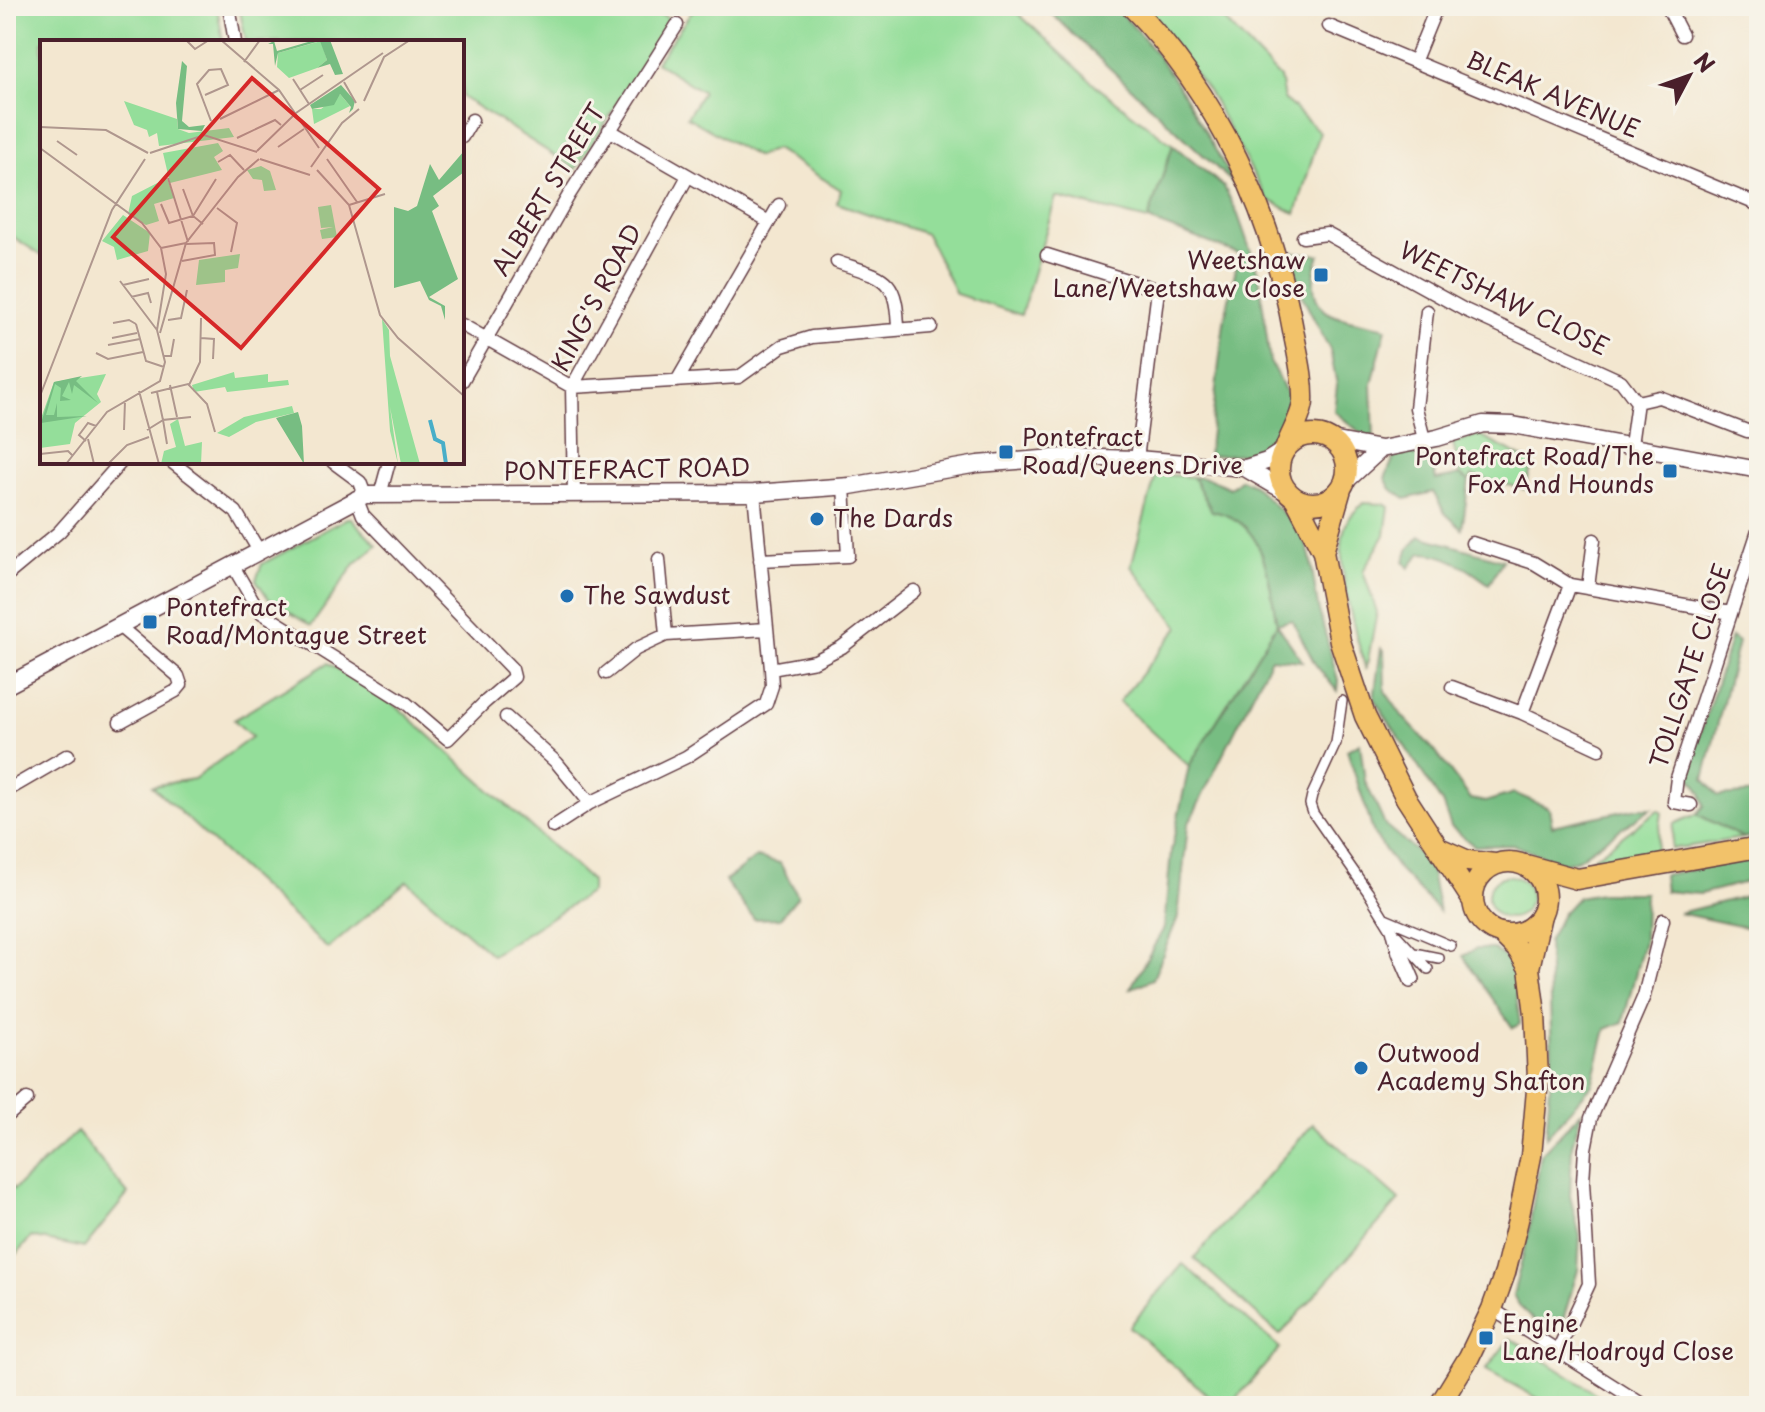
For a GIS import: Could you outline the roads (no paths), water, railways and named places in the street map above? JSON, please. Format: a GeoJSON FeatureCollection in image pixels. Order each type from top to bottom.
{"type":"FeatureCollection","features":[{"type":"Feature","properties":{"kind":"main road"},"geometry":{"type":"LineString","coordinates":[[1131,6],[1189,77],[1219,126],[1262,215],[1274,250],[1292,322],[1303,404],[1279,461],[1279,473],[1282,484],[1323,552],[1340,641],[1365,716],[1406,798],[1473,901],[1482,922],[1501,933],[1518,950],[1529,968]]}},
{"type":"Feature","properties":{"kind":"main road"},"geometry":{"type":"LineString","coordinates":[[1303,404],[1346,459],[1343,485],[1323,552]]}},
{"type":"Feature","properties":{"kind":"main road"},"geometry":{"type":"LineString","coordinates":[[1285,449],[1293,441],[1310,435],[1330,439]]}},
{"type":"Feature","properties":{"kind":"main road"},"geometry":{"type":"LineString","coordinates":[[1292,496],[1315,503],[1334,496],[1343,485]]}},
{"type":"Feature","properties":{"kind":"main road"},"geometry":{"type":"LineString","coordinates":[[1441,849],[1468,861],[1495,864],[1510,861],[1577,879],[1759,847]]}},
{"type":"Feature","properties":{"kind":"main road"},"geometry":{"type":"LineString","coordinates":[[1473,901],[1478,879],[1495,864]]}},
{"type":"Feature","properties":{"kind":"main road"},"geometry":{"type":"LineString","coordinates":[[1439,1406],[1469,1357],[1492,1309],[1512,1252],[1531,1156],[1538,1079],[1529,968],[1545,899],[1540,879],[1526,865]]}},
{"type":"Feature","properties":{"kind":"main road"},"geometry":{"type":"LineString","coordinates":[[1501,933],[1520,932],[1528,928],[1549,901],[1577,879]]}},
{"type":"Feature","properties":{"kind":"street"},"geometry":{"type":"LineString","coordinates":[[229,6],[235,40]]}},
{"type":"Feature","properties":{"kind":"street"},"geometry":{"type":"LineString","coordinates":[[1415,60],[1437,6]]}},
{"type":"Feature","properties":{"kind":"street"},"geometry":{"type":"LineString","coordinates":[[1667,6],[1682,35]]}},
{"type":"Feature","properties":{"kind":"street","name":"ALBERT STREET"},"geometry":{"type":"LineString","coordinates":[[464,378],[609,130],[677,25]]}},
{"type":"Feature","properties":{"kind":"street","name":"BLEAK AVENUE"},"geometry":{"type":"LineString","coordinates":[[1329,26],[1759,205]]}},
{"type":"Feature","properties":{"kind":"street"},"geometry":{"type":"LineString","coordinates":[[464,134],[472,120]]}},
{"type":"Feature","properties":{"kind":"street"},"geometry":{"type":"LineString","coordinates":[[609,130],[769,222]]}},
{"type":"Feature","properties":{"kind":"street","name":"KING'S ROAD"},"geometry":{"type":"LineString","coordinates":[[574,495],[572,387],[688,176]]}},
{"type":"Feature","properties":{"kind":"street"},"geometry":{"type":"LineString","coordinates":[[677,381],[779,205]]}},
{"type":"Feature","properties":{"kind":"street","name":"WEETSHAW CLOSE"},"geometry":{"type":"LineString","coordinates":[[1303,237],[1327,234],[1463,309],[1621,381],[1637,402]]}},
{"type":"Feature","properties":{"kind":"street"},"geometry":{"type":"LineString","coordinates":[[1047,255],[1158,290],[1137,459]]}},
{"type":"Feature","properties":{"kind":"street"},"geometry":{"type":"LineString","coordinates":[[837,262],[877,275],[888,282],[897,300],[898,330]]}},
{"type":"Feature","properties":{"kind":"street"},"geometry":{"type":"LineString","coordinates":[[1424,439],[1416,408],[1427,311]]}},
{"type":"Feature","properties":{"kind":"street"},"geometry":{"type":"LineString","coordinates":[[464,326],[572,387],[739,377],[782,346],[812,337],[931,327]]}},
{"type":"Feature","properties":{"kind":"street"},"geometry":{"type":"LineString","coordinates":[[1631,445],[1637,402],[1659,397],[1747,431],[1759,432]]}},
{"type":"Feature","properties":{"kind":"street"},"geometry":{"type":"LineString","coordinates":[[1330,439],[1381,449],[1483,424],[1513,425],[1759,470]]}},
{"type":"Feature","properties":{"kind":"street","name":"PONTEFRACT ROAD"},"geometry":{"type":"LineString","coordinates":[[6,686],[367,496],[754,493],[844,486],[978,464],[1066,457],[1245,468],[1267,461],[1285,449]]}},
{"type":"Feature","properties":{"kind":"street"},"geometry":{"type":"LineString","coordinates":[[1343,485],[1381,449]]}},
{"type":"Feature","properties":{"kind":"street"},"geometry":{"type":"LineString","coordinates":[[6,576],[59,532],[119,464]]}},
{"type":"Feature","properties":{"kind":"street"},"geometry":{"type":"LineString","coordinates":[[175,464],[236,512],[259,551]]}},
{"type":"Feature","properties":{"kind":"street"},"geometry":{"type":"LineString","coordinates":[[336,464],[360,482],[367,496]]}},
{"type":"Feature","properties":{"kind":"street"},"geometry":{"type":"LineString","coordinates":[[233,566],[259,611],[406,703],[448,739],[514,677],[512,669],[363,515],[367,496],[388,464]]}},
{"type":"Feature","properties":{"kind":"street","name":"PONTEFRACT ROAD"},"geometry":{"type":"LineString","coordinates":[[1245,468],[1292,496]]}},
{"type":"Feature","properties":{"kind":"street"},"geometry":{"type":"LineString","coordinates":[[760,560],[848,556],[844,486]]}},
{"type":"Feature","properties":{"kind":"street"},"geometry":{"type":"LineString","coordinates":[[553,827],[590,803],[686,757],[766,704],[772,686],[754,493]]}},
{"type":"Feature","properties":{"kind":"street","name":"TOLLGATE CLOSE"},"geometry":{"type":"LineString","coordinates":[[1691,805],[1674,802],[1677,778],[1759,528]]}},
{"type":"Feature","properties":{"kind":"street"},"geometry":{"type":"LineString","coordinates":[[1588,587],[1594,540]]}},
{"type":"Feature","properties":{"kind":"street"},"geometry":{"type":"LineString","coordinates":[[1472,543],[1534,563],[1570,585],[1731,613]]}},
{"type":"Feature","properties":{"kind":"street"},"geometry":{"type":"LineString","coordinates":[[659,559],[666,635]]}},
{"type":"Feature","properties":{"kind":"street"},"geometry":{"type":"LineString","coordinates":[[1522,713],[1570,585]]}},
{"type":"Feature","properties":{"kind":"street"},"geometry":{"type":"LineString","coordinates":[[771,669],[815,661],[842,647],[914,591]]}},
{"type":"Feature","properties":{"kind":"street"},"geometry":{"type":"LineString","coordinates":[[120,627],[178,676],[181,685],[176,691],[120,722]]}},
{"type":"Feature","properties":{"kind":"street"},"geometry":{"type":"LineString","coordinates":[[606,673],[636,649],[666,635],[767,629]]}},
{"type":"Feature","properties":{"kind":"street"},"geometry":{"type":"LineString","coordinates":[[1452,687],[1522,713],[1599,749]]}},
{"type":"Feature","properties":{"kind":"street"},"geometry":{"type":"LineString","coordinates":[[1342,701],[1336,743],[1310,804],[1419,976]]}},
{"type":"Feature","properties":{"kind":"street"},"geometry":{"type":"LineString","coordinates":[[506,717],[557,763],[590,803]]}},
{"type":"Feature","properties":{"kind":"street"},"geometry":{"type":"LineString","coordinates":[[6,791],[68,755]]}},
{"type":"Feature","properties":{"kind":"street"},"geometry":{"type":"LineString","coordinates":[[1385,918],[1451,946]]}},
{"type":"Feature","properties":{"kind":"street"},"geometry":{"type":"LineString","coordinates":[[1558,1350],[1589,1284],[1583,1182],[1591,1118],[1644,996],[1663,920]]}},
{"type":"Feature","properties":{"kind":"street"},"geometry":{"type":"LineString","coordinates":[[1391,929],[1414,953],[1419,976]]}},
{"type":"Feature","properties":{"kind":"street"},"geometry":{"type":"LineString","coordinates":[[1391,929],[1397,953],[1419,976]]}},
{"type":"Feature","properties":{"kind":"street"},"geometry":{"type":"LineString","coordinates":[[1414,953],[1439,958]]}},
{"type":"Feature","properties":{"kind":"street"},"geometry":{"type":"LineString","coordinates":[[6,1117],[27,1099]]}},
{"type":"Feature","properties":{"kind":"street"},"geometry":{"type":"LineString","coordinates":[[1492,1309],[1645,1406]]}},
{"type":"Feature","properties":{"kind":"place","name":"Weetshaw Lane/Weetshaw Close"},"geometry":{"type":"Point","coordinates":[1321,275]}},
{"type":"Feature","properties":{"kind":"place","name":"Pontefract Road/Queens Drive"},"geometry":{"type":"Point","coordinates":[1006,452]}},
{"type":"Feature","properties":{"kind":"place","name":"Pontefract Road/The Fox And Hounds"},"geometry":{"type":"Point","coordinates":[1670,471]}},
{"type":"Feature","properties":{"kind":"place","name":"The Dards"},"geometry":{"type":"Point","coordinates":[817,519]}},
{"type":"Feature","properties":{"kind":"place","name":"The Sawdust"},"geometry":{"type":"Point","coordinates":[567,596]}},
{"type":"Feature","properties":{"kind":"place","name":"Pontefract Road/Montague Street"},"geometry":{"type":"Point","coordinates":[150,622]}},
{"type":"Feature","properties":{"kind":"place","name":"Outwood Academy Shafton"},"geometry":{"type":"Point","coordinates":[1361,1068]}},
{"type":"Feature","properties":{"kind":"place","name":"Engine Lane/Hodroyd Close"},"geometry":{"type":"Point","coordinates":[1486,1338]}}]}
